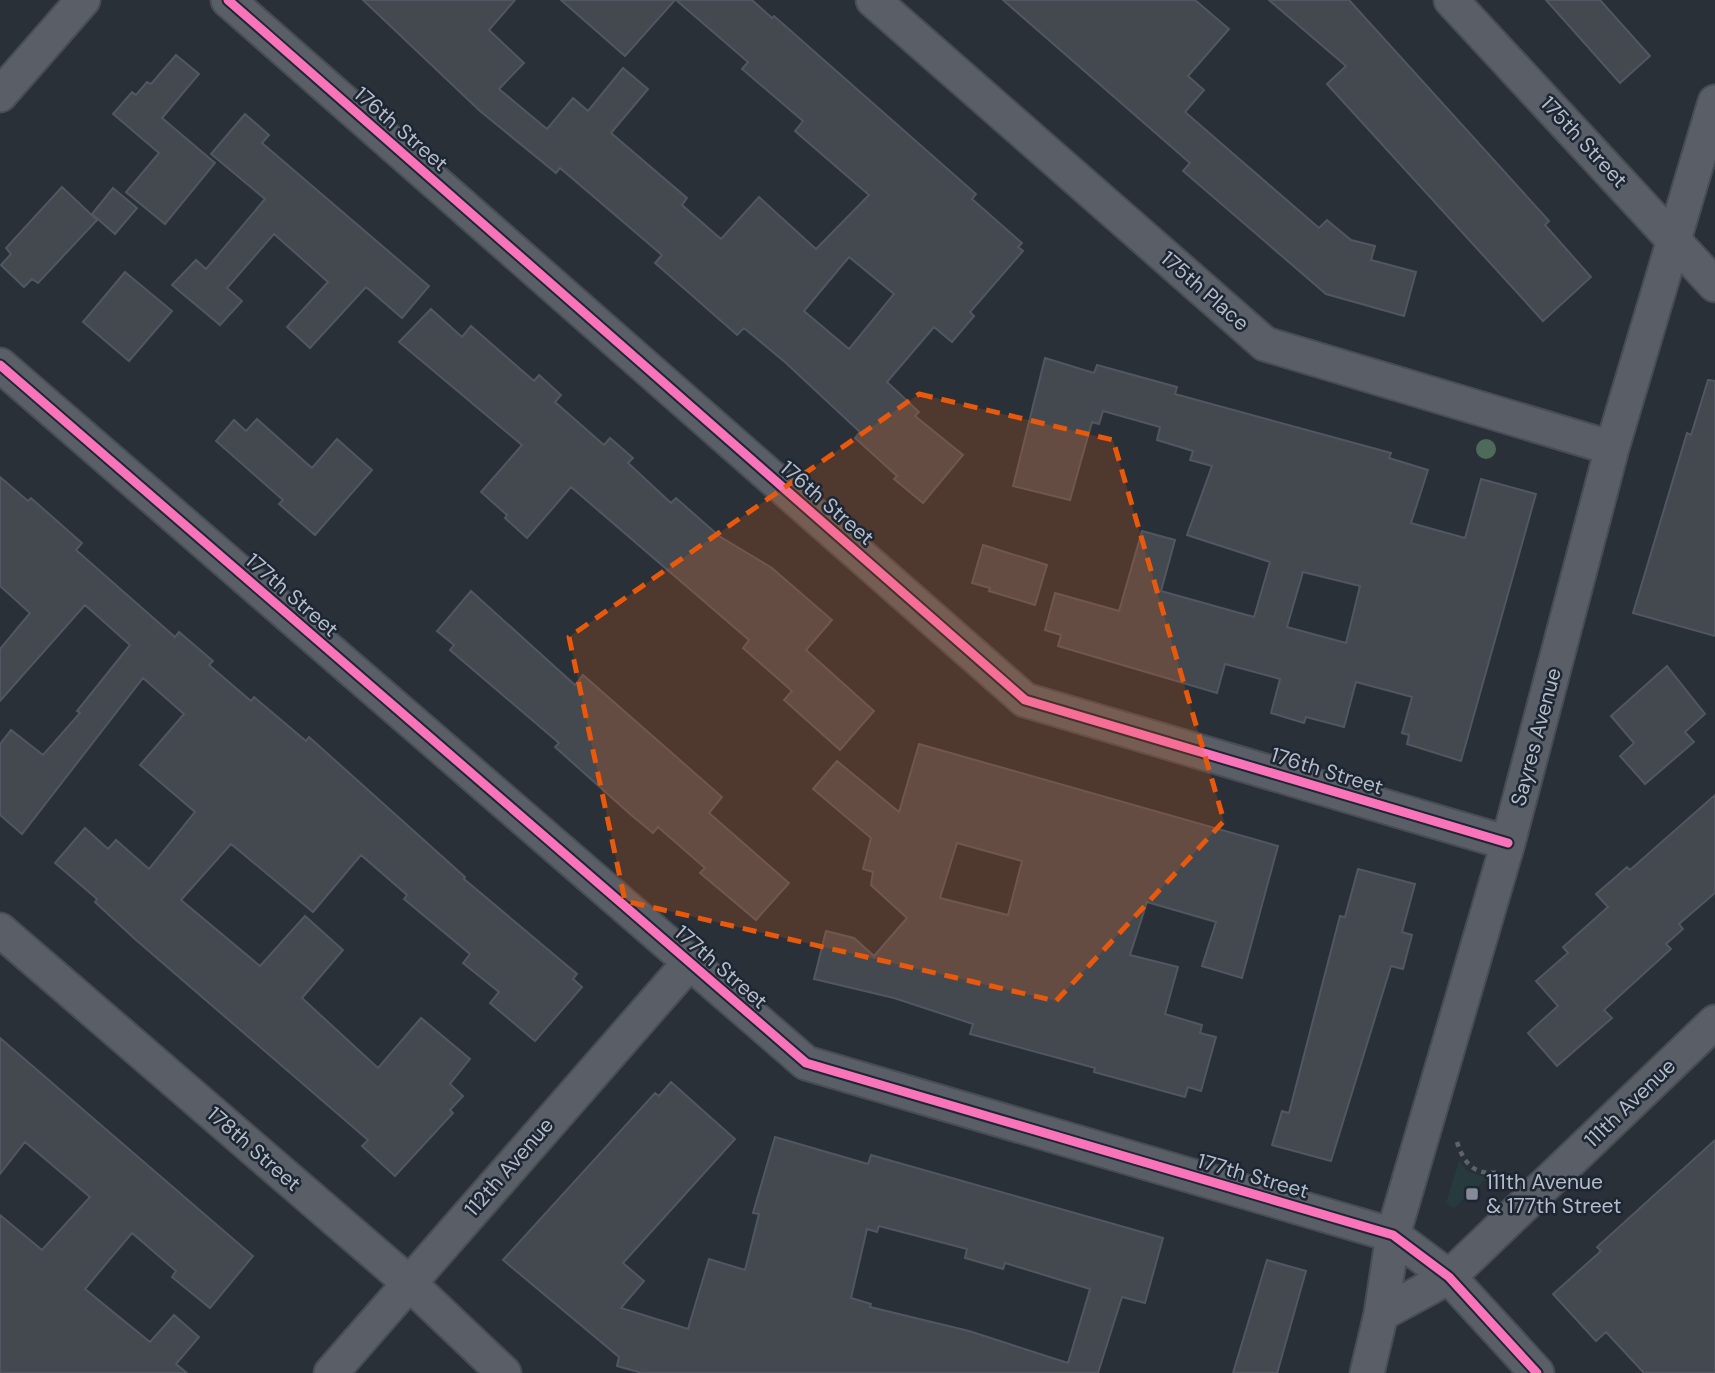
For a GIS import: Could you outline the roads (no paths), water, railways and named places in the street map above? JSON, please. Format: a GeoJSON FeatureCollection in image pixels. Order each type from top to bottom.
{"type":"FeatureCollection","features":[{"type":"Feature","properties":{"kind":"street"},"geometry":{"type":"LineString","coordinates":[[0,96],[83,0]]}},
{"type":"Feature","properties":{"kind":"street","name":"176th Street"},"geometry":{"type":"LineString","coordinates":[[228,0],[1025,700],[1508,843]]}},
{"type":"Feature","properties":{"kind":"street","name":"175th Place"},"geometry":{"type":"LineString","coordinates":[[873,0],[1265,344],[1612,448]]}},
{"type":"Feature","properties":{"kind":"street","name":"175th Street"},"geometry":{"type":"LineString","coordinates":[[1451,0],[1715,285]]}},
{"type":"Feature","properties":{"kind":"street","name":"Sayres Avenue"},"geometry":{"type":"LineString","coordinates":[[1367,1373],[1381,1314],[1392,1235],[1508,843],[1612,448],[1715,102]]}},
{"type":"Feature","properties":{"kind":"street","name":"177th Street"},"geometry":{"type":"LineString","coordinates":[[0,365],[806,1063],[1392,1235],[1449,1277],[1536,1373]]}},
{"type":"Feature","properties":{"kind":"street","name":"178th Street"},"geometry":{"type":"LineString","coordinates":[[0,930],[408,1282],[504,1373]]}},
{"type":"Feature","properties":{"kind":"street","name":"112th Avenue"},"geometry":{"type":"LineString","coordinates":[[331,1373],[690,962]]}},
{"type":"Feature","properties":{"kind":"street","name":"111th Avenue"},"geometry":{"type":"LineString","coordinates":[[1381,1314],[1449,1277],[1715,1022]]}},
{"type":"Feature","properties":{"kind":"place","name":"111th Avenue & 177th Street"},"geometry":{"type":"Point","coordinates":[1472,1194]}}]}
